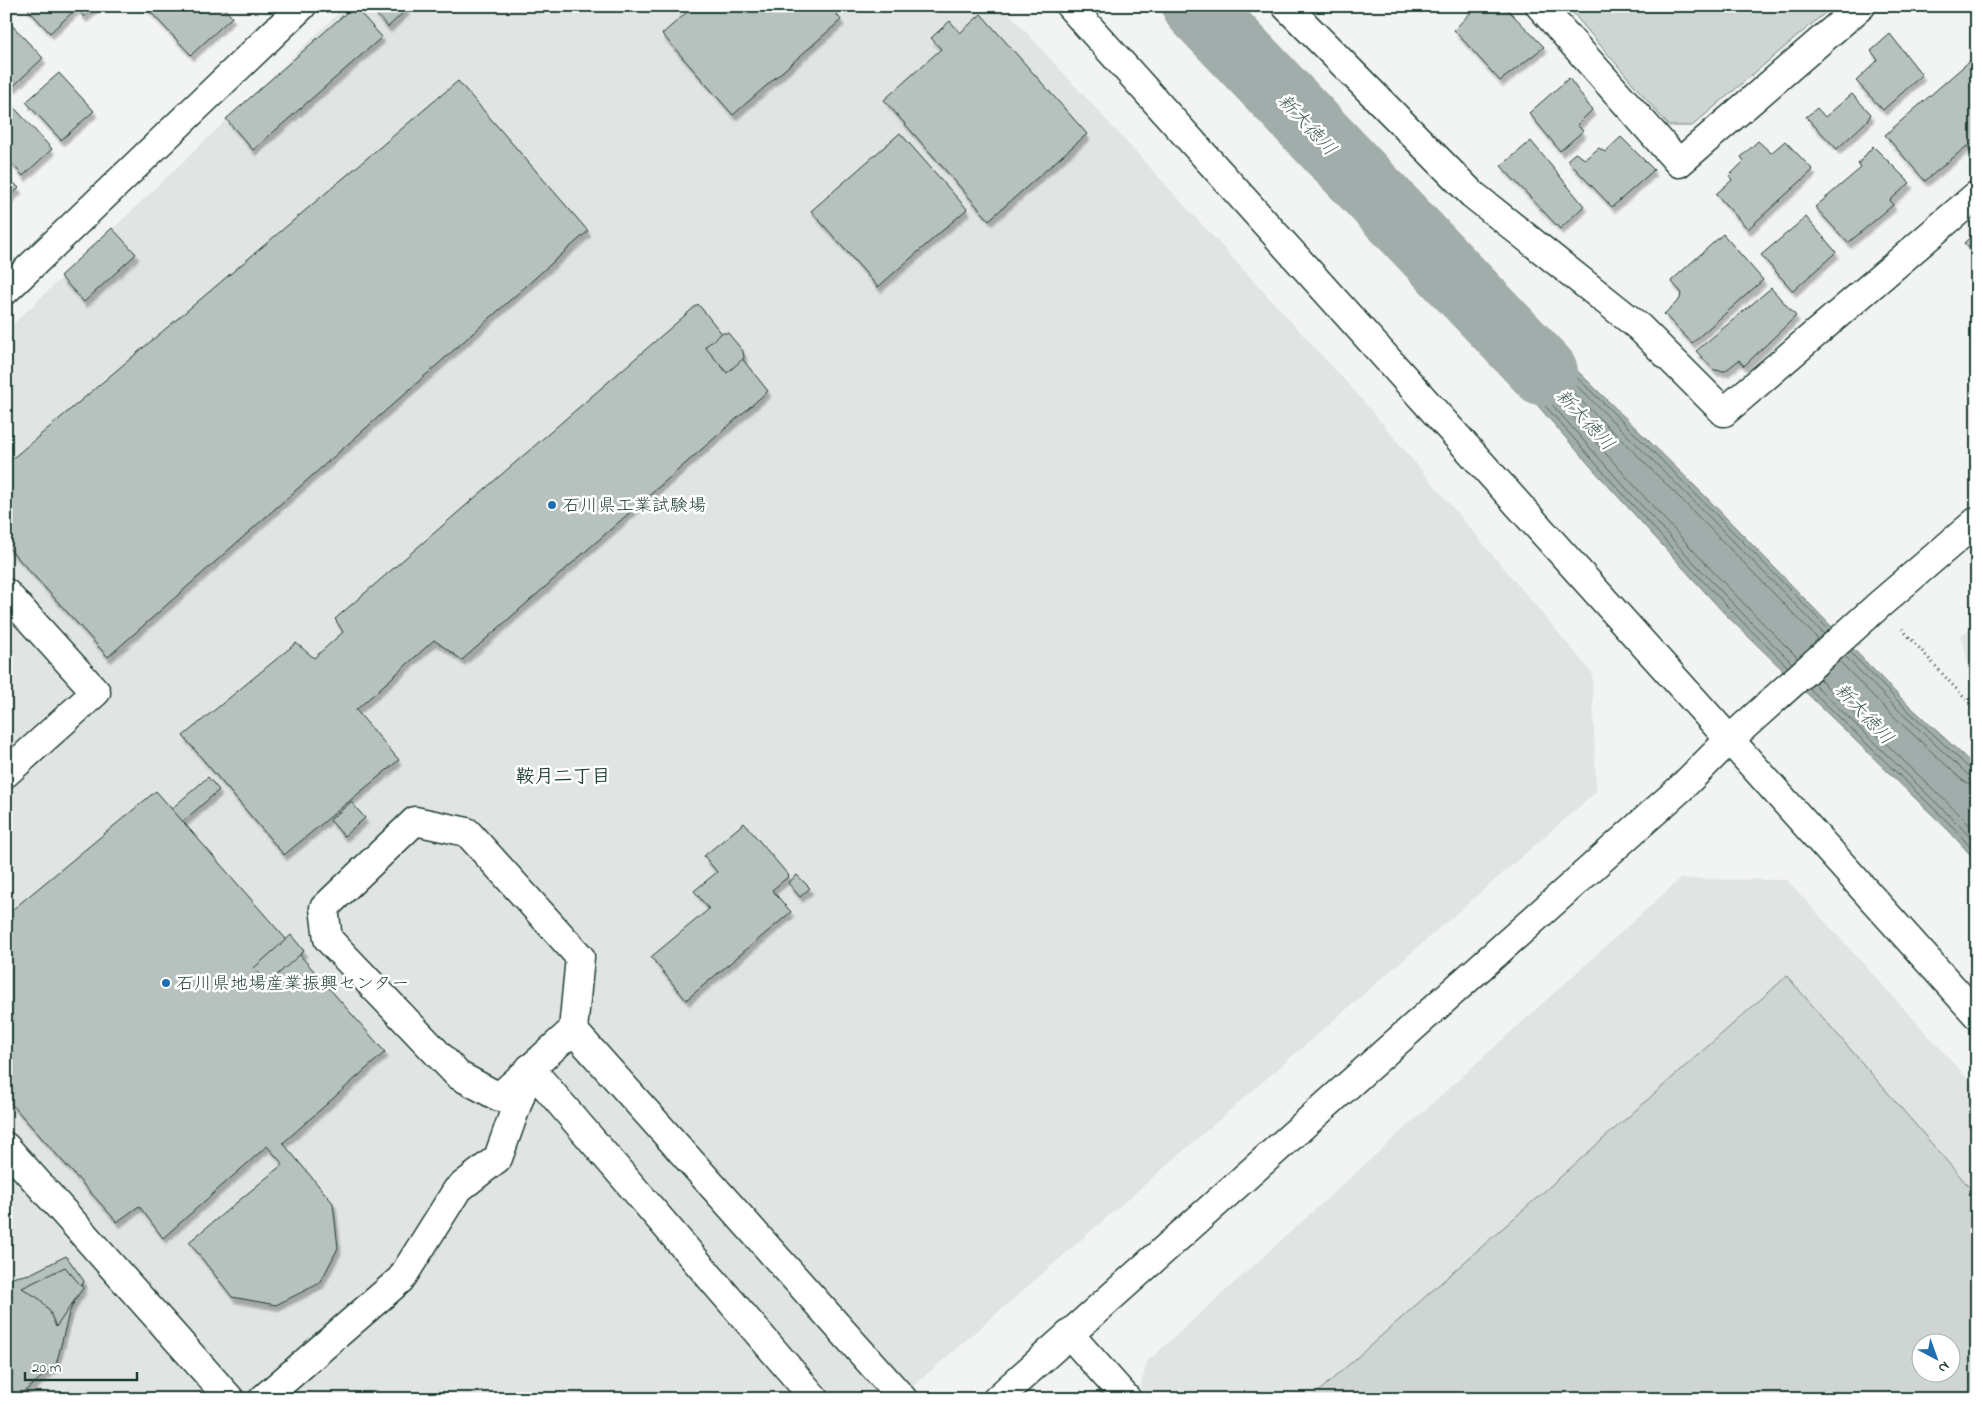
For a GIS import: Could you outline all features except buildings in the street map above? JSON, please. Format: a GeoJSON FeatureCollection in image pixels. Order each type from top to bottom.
{"type":"FeatureCollection","features":[{"type":"Feature","properties":{"kind":"street"},"geometry":{"type":"LineString","coordinates":[[6,290],[302,6]]}},
{"type":"Feature","properties":{"kind":"street"},"geometry":{"type":"LineString","coordinates":[[1070,6],[1977,1015]]}},
{"type":"Feature","properties":{"kind":"street"},"geometry":{"type":"LineString","coordinates":[[1286,6],[1472,194],[1639,327],[1724,412],[1977,194]]}},
{"type":"Feature","properties":{"kind":"street"},"geometry":{"type":"LineString","coordinates":[[1540,6],[1679,163],[1861,6]]}},
{"type":"Feature","properties":{"kind":"street"},"geometry":{"type":"LineString","coordinates":[[997,1399],[1681,788],[1729,740],[1794,684],[1880,604],[1977,521]]}},
{"type":"Feature","properties":{"kind":"street"},"geometry":{"type":"LineString","coordinates":[[6,592],[96,692],[6,773]]}},
{"type":"Feature","properties":{"kind":"street"},"geometry":{"type":"LineString","coordinates":[[415,821],[467,832],[580,957],[573,1030],[499,1097],[458,1075],[328,939],[324,908],[415,821]]}},
{"type":"Feature","properties":{"kind":"street"},"geometry":{"type":"LineString","coordinates":[[573,1030],[903,1399]]}},
{"type":"Feature","properties":{"kind":"street"},"geometry":{"type":"LineString","coordinates":[[262,1399],[400,1279],[457,1190],[498,1158],[530,1068]]}},
{"type":"Feature","properties":{"kind":"street"},"geometry":{"type":"LineString","coordinates":[[530,1068],[814,1399]]}},
{"type":"Feature","properties":{"kind":"street"},"geometry":{"type":"LineString","coordinates":[[6,1147],[230,1399]]}},
{"type":"Feature","properties":{"kind":"street"},"geometry":{"type":"LineString","coordinates":[[1070,1335],[1127,1399]]}},
{"type":"Feature","properties":{"kind":"path"},"geometry":{"type":"LineString","coordinates":[[1793,6],[1803,18]]}},
{"type":"Feature","properties":{"kind":"path"},"geometry":{"type":"LineString","coordinates":[[1880,604],[1977,712]]}},
{"type":"Feature","properties":{"kind":"shaded area"},"geometry":{"type":"Polygon","coordinates":[[[346,6],[1002,6],[1358,395],[1592,673],[1596,792],[898,1399],[6,1399],[6,331],[346,6]]]}},
{"type":"Feature","properties":{"kind":"shaded area"},"geometry":{"type":"Polygon","coordinates":[[[1567,6],[1833,6],[1692,126],[1669,126],[1567,6]]]}},
{"type":"Feature","properties":{"kind":"shaded area"},"geometry":{"type":"Polygon","coordinates":[[[1977,622],[1977,695],[1961,636],[1977,622]]]}},
{"type":"Feature","properties":{"kind":"shaded area"},"geometry":{"type":"Polygon","coordinates":[[[1680,879],[1787,880],[1977,1089],[1977,1399],[1149,1399],[1140,1388],[1147,1362],[1680,879]]]}},
{"type":"Feature","properties":{"kind":"shaded area"},"geometry":{"type":"Polygon","coordinates":[[[1787,976],[1977,1196],[1977,1399],[1310,1399],[1787,976]]]}},
{"type":"Feature","properties":{"kind":"water"},"geometry":{"type":"Polygon","coordinates":[[[1490,290],[1548,342],[1703,494],[1900,697],[1977,768],[1977,862],[1950,832],[1724,613],[1592,468],[1466,323],[1490,290]]]}},
{"type":"Feature","properties":{"kind":"waterway","name":"新大徳川"},"geometry":{"type":"LineString","coordinates":[[1196,6],[1544,372]]}},
{"type":"Feature","properties":{"kind":"place","name":"石川県工業試験場"},"geometry":{"type":"Point","coordinates":[552,505]}},
{"type":"Feature","properties":{"kind":"place","name":"石川県地場産業振興センター"},"geometry":{"type":"Point","coordinates":[166,983]}},
{"type":"Feature","properties":{"kind":"district","name":"鞍月二丁目"},"geometry":{"type":"Point","coordinates":[563,775]}}]}
